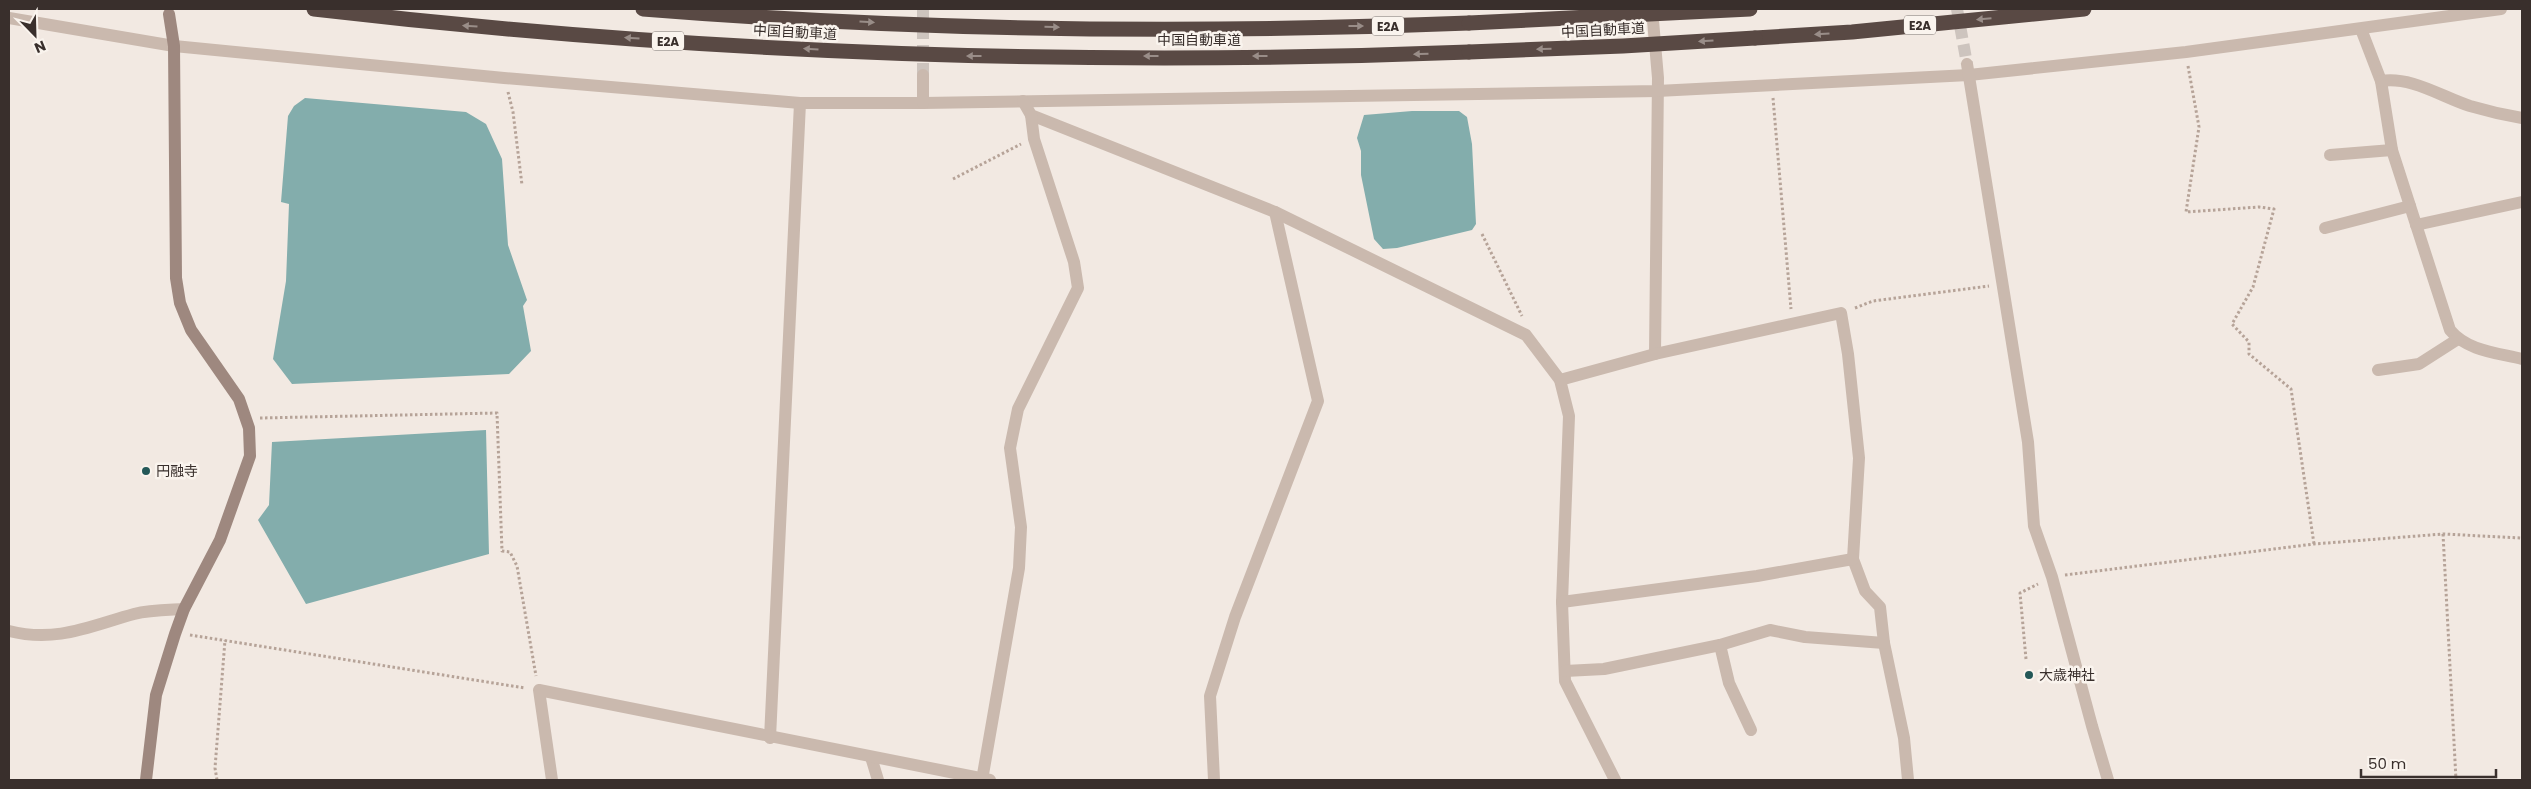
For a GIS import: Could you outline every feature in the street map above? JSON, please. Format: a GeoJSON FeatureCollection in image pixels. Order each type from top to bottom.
{"type":"FeatureCollection","features":[{"type":"Feature","properties":{"kind":"highway","name":"中国自動車道"},"geometry":{"type":"LineString","coordinates":[[314,9],[436,23],[726,45],[964,56],[1308,56],[1623,46],[1852,32],[2084,9]]}},
{"type":"Feature","properties":{"kind":"highway","name":"中国自動車道"},"geometry":{"type":"LineString","coordinates":[[644,9],[718,15],[938,25],[1200,28],[1468,23],[1755,9]]}},
{"type":"Feature","properties":{"kind":"street"},"geometry":{"type":"LineString","coordinates":[[1652,9],[1657,91],[1658,190],[1655,354]]}},
{"type":"Feature","properties":{"kind":"street"},"geometry":{"type":"LineString","coordinates":[[9,18],[174,46],[504,78],[800,102],[923,103],[1657,91],[1772,85],[2186,52],[2501,9]]}},
{"type":"Feature","properties":{"kind":"street"},"geometry":{"type":"LineString","coordinates":[[146,780],[156,695],[174,634],[184,609],[220,540],[250,456],[249,428],[239,399],[192,330],[180,303],[176,278],[174,46],[169,14]]}},
{"type":"Feature","properties":{"kind":"street"},"geometry":{"type":"LineString","coordinates":[[2361,29],[2382,82],[2392,150],[2450,330],[2458,340],[2477,348],[2522,359]]}},
{"type":"Feature","properties":{"kind":"street"},"geometry":{"type":"LineString","coordinates":[[1968,69],[2028,442],[2034,526],[2052,577],[2108,780]]}},
{"type":"Feature","properties":{"kind":"street"},"geometry":{"type":"LineString","coordinates":[[923,75],[923,103]]}},
{"type":"Feature","properties":{"kind":"street"},"geometry":{"type":"LineString","coordinates":[[2382,82],[2391,80],[2426,88],[2469,106],[2522,118]]}},
{"type":"Feature","properties":{"kind":"street"},"geometry":{"type":"LineString","coordinates":[[552,780],[538,690],[985,780],[1019,568],[1021,527],[1010,448],[1018,409],[1078,288],[1074,262],[1034,139],[1031,115],[1023,101]]}},
{"type":"Feature","properties":{"kind":"street"},"geometry":{"type":"LineString","coordinates":[[770,738],[800,102]]}},
{"type":"Feature","properties":{"kind":"street"},"geometry":{"type":"LineString","coordinates":[[1031,115],[1275,212],[1526,335],[1560,380],[1569,416],[1562,602],[1565,681],[1615,780]]}},
{"type":"Feature","properties":{"kind":"street"},"geometry":{"type":"LineString","coordinates":[[2330,155],[2392,150]]}},
{"type":"Feature","properties":{"kind":"street"},"geometry":{"type":"LineString","coordinates":[[2416,225],[2522,202]]}},
{"type":"Feature","properties":{"kind":"street"},"geometry":{"type":"LineString","coordinates":[[2325,228],[2410,206]]}},
{"type":"Feature","properties":{"kind":"street"},"geometry":{"type":"LineString","coordinates":[[1214,780],[1210,696],[1235,616],[1318,402],[1275,212]]}},
{"type":"Feature","properties":{"kind":"street"},"geometry":{"type":"LineString","coordinates":[[1560,380],[1655,354],[1841,313],[1848,354],[1859,458],[1853,559],[1865,591],[1880,607],[1884,643],[1904,738],[1908,780]]}},
{"type":"Feature","properties":{"kind":"street"},"geometry":{"type":"LineString","coordinates":[[2378,370],[2419,364],[2458,340]]}},
{"type":"Feature","properties":{"kind":"street"},"geometry":{"type":"LineString","coordinates":[[1562,602],[1757,576],[1853,559]]}},
{"type":"Feature","properties":{"kind":"street"},"geometry":{"type":"LineString","coordinates":[[9,631],[22,634],[71,634],[136,614],[184,609]]}},
{"type":"Feature","properties":{"kind":"street"},"geometry":{"type":"LineString","coordinates":[[1565,671],[1604,669],[1720,645],[1770,630],[1805,637],[1884,643]]}},
{"type":"Feature","properties":{"kind":"street"},"geometry":{"type":"LineString","coordinates":[[1720,645],[1729,683],[1751,730]]}},
{"type":"Feature","properties":{"kind":"street"},"geometry":{"type":"LineString","coordinates":[[871,757],[878,780]]}},
{"type":"Feature","properties":{"kind":"path"},"geometry":{"type":"LineString","coordinates":[[2186,52],[2199,126],[2186,212],[2259,207],[2274,209],[2253,287],[2232,324],[2249,342],[2249,354],[2291,389],[2314,544]]}},
{"type":"Feature","properties":{"kind":"path"},"geometry":{"type":"LineString","coordinates":[[504,78],[513,112],[522,185]]}},
{"type":"Feature","properties":{"kind":"path"},"geometry":{"type":"LineString","coordinates":[[1772,85],[1786,268],[1793,324]]}},
{"type":"Feature","properties":{"kind":"path"},"geometry":{"type":"LineString","coordinates":[[953,180],[1011,148],[1034,139]]}},
{"type":"Feature","properties":{"kind":"path"},"geometry":{"type":"LineString","coordinates":[[1482,234],[1527,326],[1526,335]]}},
{"type":"Feature","properties":{"kind":"path"},"geometry":{"type":"LineString","coordinates":[[1841,313],[1873,301],[2002,284]]}},
{"type":"Feature","properties":{"kind":"path"},"geometry":{"type":"LineString","coordinates":[[174,634],[226,640],[538,690],[517,566],[510,552],[502,552],[497,413],[255,418],[239,399]]}},
{"type":"Feature","properties":{"kind":"path"},"geometry":{"type":"LineString","coordinates":[[2443,534],[2456,780]]}},
{"type":"Feature","properties":{"kind":"path"},"geometry":{"type":"LineString","coordinates":[[2026,659],[2020,593],[2052,577],[2314,544],[2443,534],[2522,538]]}},
{"type":"Feature","properties":{"kind":"path"},"geometry":{"type":"LineString","coordinates":[[217,780],[215,768],[226,640]]}},
{"type":"Feature","properties":{"kind":"water"},"geometry":{"type":"Polygon","coordinates":[[[305,98],[466,112],[486,124],[502,159],[508,245],[527,300],[523,306],[531,351],[509,374],[292,384],[273,359],[286,281],[289,204],[281,202],[288,116],[294,106],[305,98]]]}},
{"type":"Feature","properties":{"kind":"water"},"geometry":{"type":"Polygon","coordinates":[[[1412,111],[1459,111],[1467,117],[1472,144],[1476,224],[1472,230],[1397,248],[1383,249],[1374,239],[1361,175],[1361,151],[1357,138],[1364,115],[1412,111]]]}},
{"type":"Feature","properties":{"kind":"water"},"geometry":{"type":"Polygon","coordinates":[[[486,430],[489,554],[306,604],[258,520],[269,505],[272,442],[486,430]]]}},
{"type":"Feature","properties":{"kind":"tunnel"},"geometry":{"type":"LineString","coordinates":[[923,9],[923,75]]}},
{"type":"Feature","properties":{"kind":"tunnel"},"geometry":{"type":"LineString","coordinates":[[1957,9],[1967,64]]}},
{"type":"Feature","properties":{"kind":"place","name":"円融寺"},"geometry":{"type":"Point","coordinates":[146,471]}},
{"type":"Feature","properties":{"kind":"place","name":"大歳神社"},"geometry":{"type":"Point","coordinates":[2029,675]}}]}
